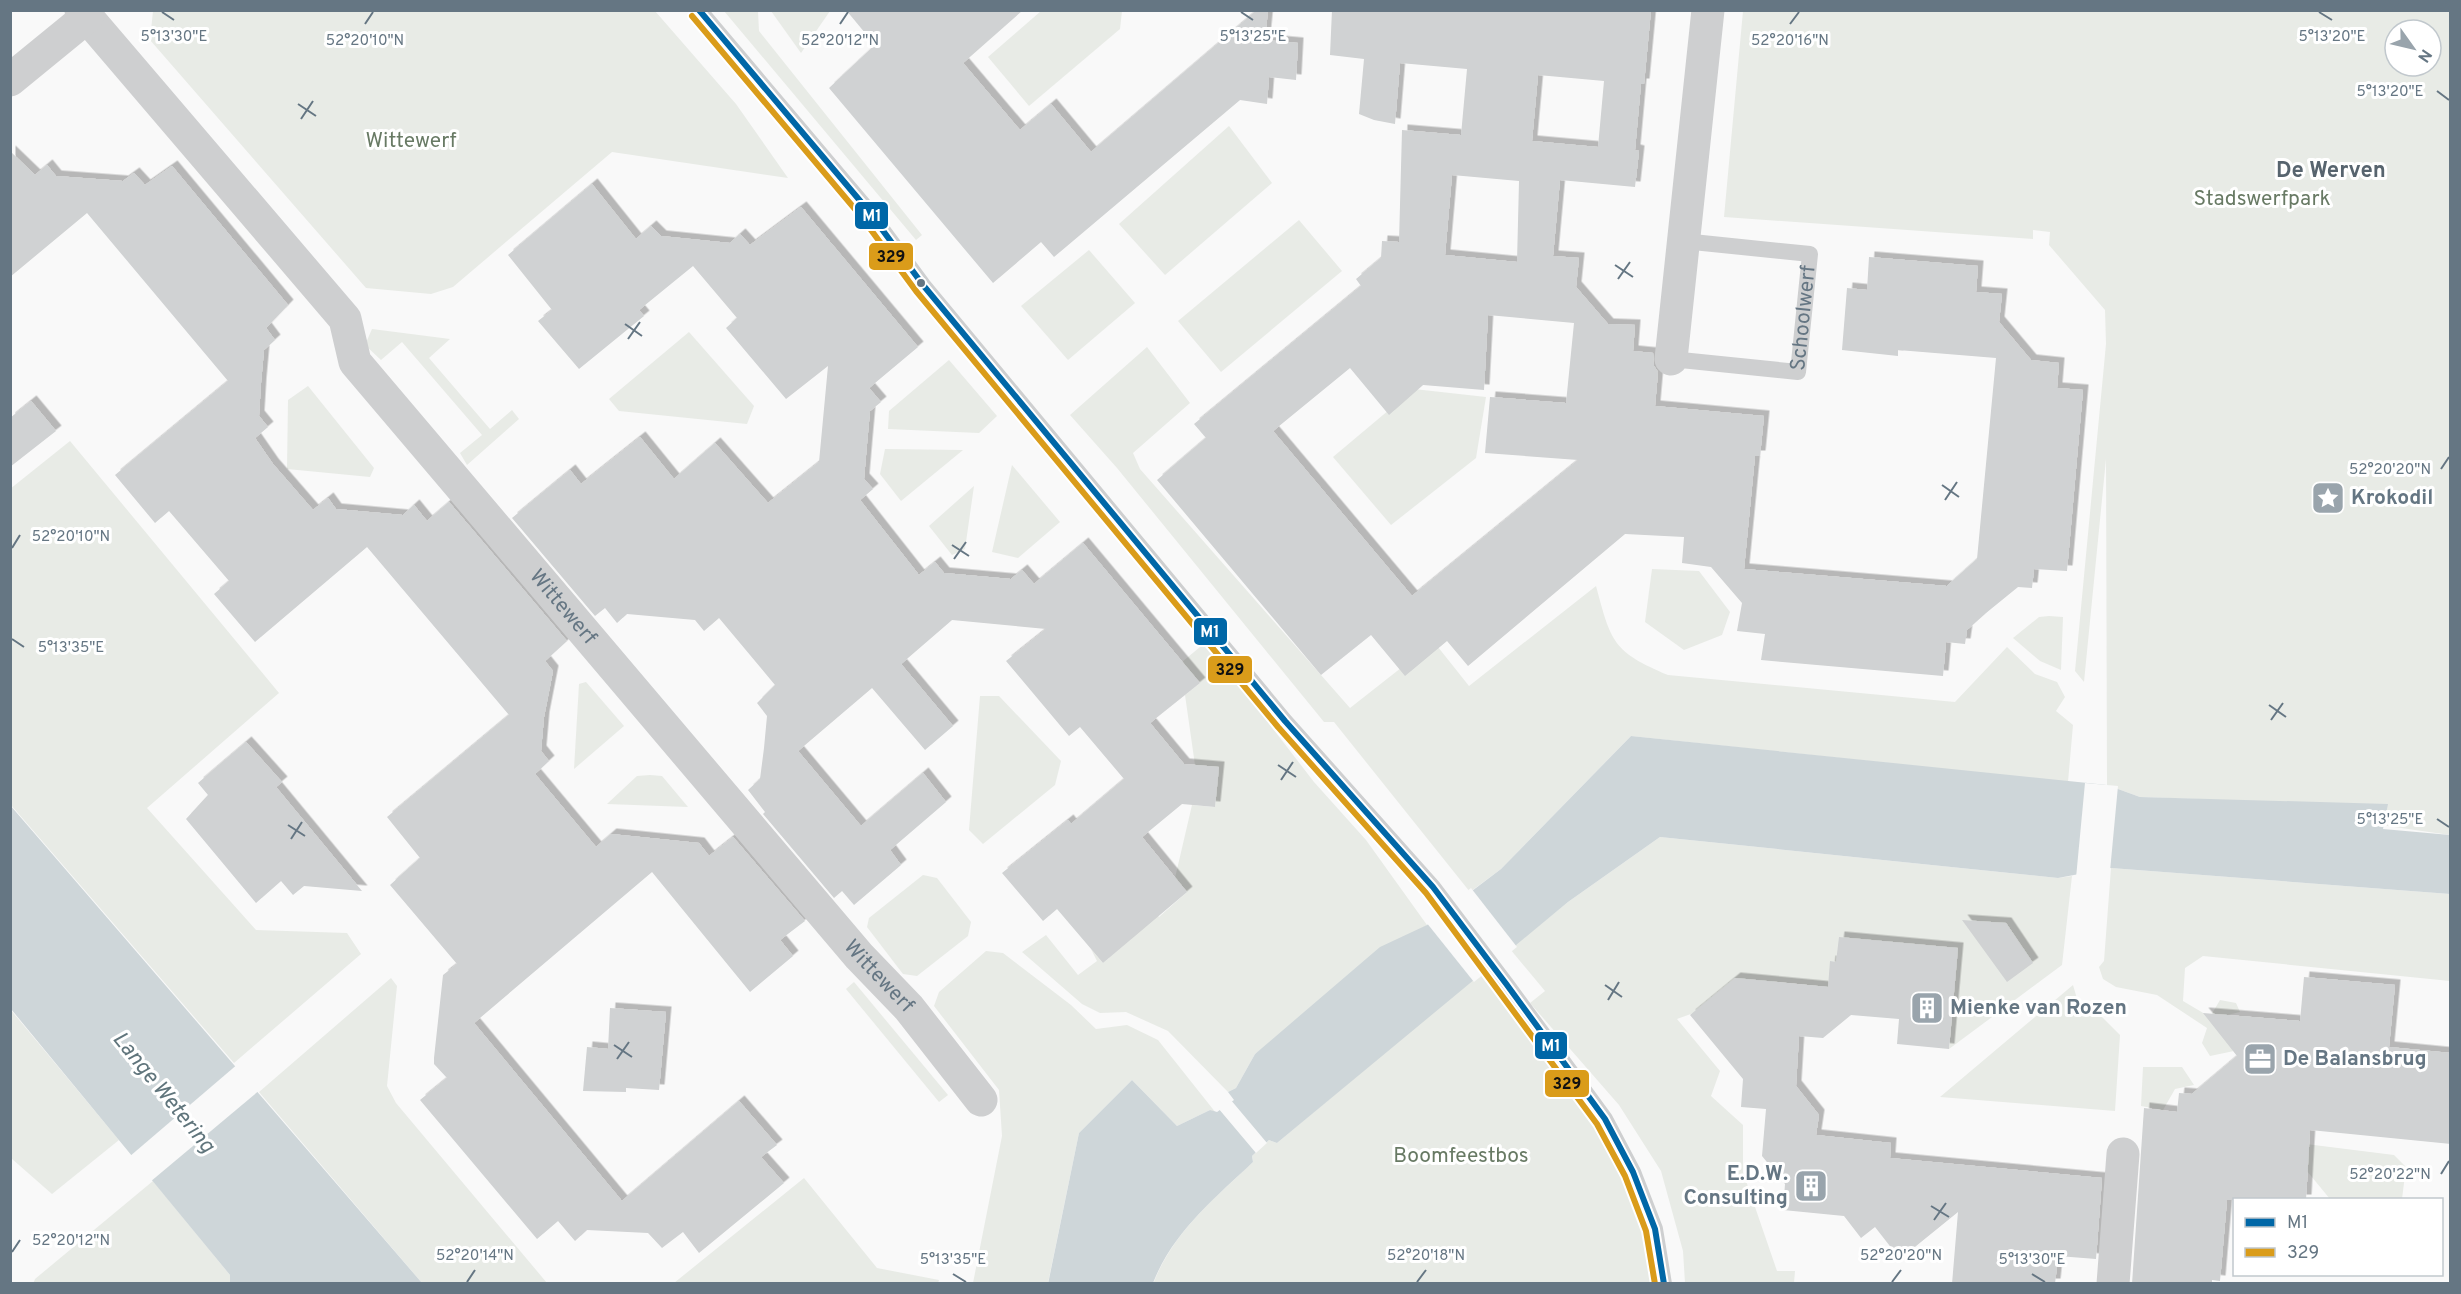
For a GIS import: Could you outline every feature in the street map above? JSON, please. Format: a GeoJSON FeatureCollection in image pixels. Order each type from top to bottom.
{"type":"FeatureCollection","features":[{"type":"Feature","properties":{"kind":"street","name":"Schoolwerf"},"geometry":{"type":"LineString","coordinates":[[1671,359],[1708,10]]}},
{"type":"Feature","properties":{"kind":"street","name":"Wittewerf"},"geometry":{"type":"LineString","coordinates":[[10,80],[84,14],[345,319],[356,362],[859,956],[909,1008],[981,1100]]}},
{"type":"Feature","properties":{"kind":"street"},"geometry":{"type":"LineString","coordinates":[[2113,1284],[2123,1154]]}},
{"type":"Feature","properties":{"kind":"lane"},"geometry":{"type":"LineString","coordinates":[[699,10],[867,209],[923,285],[1286,721],[1433,887],[1507,984],[1605,1119],[1632,1172],[1655,1229],[1664,1284]]}},
{"type":"Feature","properties":{"kind":"lane","name":"Schoolwerf"},"geometry":{"type":"LineString","coordinates":[[1671,359],[1798,372],[1810,254],[1683,241]]}},
{"type":"Feature","properties":{"kind":"green space","name":"Wittewerf"},"geometry":{"type":"Polygon","coordinates":[[[153,11],[655,11],[736,104],[788,178],[612,152],[453,287],[431,294],[366,288],[150,40],[153,11]]]}},
{"type":"Feature","properties":{"kind":"green space"},"geometry":{"type":"Polygon","coordinates":[[[724,11],[758,11],[759,31],[922,235],[916,240],[724,11]]]}},
{"type":"Feature","properties":{"kind":"green space"},"geometry":{"type":"Polygon","coordinates":[[[771,11],[830,11],[801,53],[771,11]]]}},
{"type":"Feature","properties":{"kind":"green space"},"geometry":{"type":"Polygon","coordinates":[[[1041,11],[1122,11],[1120,29],[1029,106],[988,57],[1041,11]]]}},
{"type":"Feature","properties":{"kind":"green space","name":"Stadswerfpark"},"geometry":{"type":"Polygon","coordinates":[[[1743,11],[2450,11],[2450,835],[2198,799],[2140,797],[2107,785],[2106,459],[2084,682],[2075,671],[2106,344],[2105,310],[2049,245],[2050,232],[2033,230],[2033,239],[1724,217],[1743,11]]]}},
{"type":"Feature","properties":{"kind":"green space"},"geometry":{"type":"Polygon","coordinates":[[[1229,126],[1272,183],[1165,275],[1119,224],[1229,126]]]}},
{"type":"Feature","properties":{"kind":"green space"},"geometry":{"type":"Polygon","coordinates":[[[1299,220],[1342,271],[1221,372],[1178,321],[1299,220]]]}},
{"type":"Feature","properties":{"kind":"green space"},"geometry":{"type":"Polygon","coordinates":[[[1089,250],[1135,303],[1068,360],[1021,306],[1089,250]]]}},
{"type":"Feature","properties":{"kind":"green space"},"geometry":{"type":"Polygon","coordinates":[[[372,329],[450,339],[429,358],[490,429],[512,410],[519,419],[467,465],[460,453],[482,435],[402,342],[381,360],[365,345],[372,329]]]}},
{"type":"Feature","properties":{"kind":"green space"},"geometry":{"type":"Polygon","coordinates":[[[689,332],[754,406],[747,424],[619,411],[609,399],[689,332]]]}},
{"type":"Feature","properties":{"kind":"green space"},"geometry":{"type":"Polygon","coordinates":[[[1147,347],[1190,403],[1133,453],[1140,469],[1350,708],[1434,642],[1469,686],[1596,586],[1606,620],[1617,643],[1636,659],[1668,675],[1955,702],[2007,647],[2035,674],[2057,682],[2065,697],[2056,711],[2073,725],[2068,782],[1631,736],[1501,869],[1470,892],[1334,722],[1324,722],[1117,468],[1070,415],[1147,347]]]}},
{"type":"Feature","properties":{"kind":"green space"},"geometry":{"type":"Polygon","coordinates":[[[949,360],[997,416],[979,433],[888,429],[889,411],[949,360]]]}},
{"type":"Feature","properties":{"kind":"green space"},"geometry":{"type":"Polygon","coordinates":[[[308,386],[374,468],[370,477],[287,469],[288,400],[308,386]]]}},
{"type":"Feature","properties":{"kind":"green space"},"geometry":{"type":"Polygon","coordinates":[[[1414,389],[1486,397],[1476,458],[1391,525],[1333,457],[1414,389]]]}},
{"type":"Feature","properties":{"kind":"green space"},"geometry":{"type":"Polygon","coordinates":[[[70,441],[279,693],[147,808],[256,930],[347,933],[361,954],[234,1063],[11,805],[10,489],[70,441]]]}},
{"type":"Feature","properties":{"kind":"green space"},"geometry":{"type":"Polygon","coordinates":[[[885,449],[963,450],[901,501],[880,474],[885,449]]]}},
{"type":"Feature","properties":{"kind":"green space"},"geometry":{"type":"Polygon","coordinates":[[[1012,465],[1060,522],[1018,558],[992,552],[1012,465]]]}},
{"type":"Feature","properties":{"kind":"green space"},"geometry":{"type":"Polygon","coordinates":[[[974,486],[965,549],[952,555],[929,526],[974,486]]]}},
{"type":"Feature","properties":{"kind":"green space"},"geometry":{"type":"Polygon","coordinates":[[[1652,569],[1699,571],[1730,612],[1722,635],[1684,650],[1645,622],[1652,569]]]}},
{"type":"Feature","properties":{"kind":"green space"},"geometry":{"type":"Polygon","coordinates":[[[2039,617],[2063,617],[2061,670],[2040,661],[2013,638],[2039,617]]]}},
{"type":"Feature","properties":{"kind":"green space"},"geometry":{"type":"Polygon","coordinates":[[[1206,642],[1314,782],[1366,840],[1427,925],[1255,1054],[1236,1088],[1228,1092],[1168,1031],[1126,1012],[1100,1013],[1082,1004],[1022,952],[1046,935],[1078,975],[1097,961],[1091,949],[1103,963],[1131,939],[1147,902],[1159,917],[1187,892],[1175,878],[1192,805],[1215,807],[1218,767],[1195,765],[1185,695],[1200,683],[1182,662],[1206,642]]]}},
{"type":"Feature","properties":{"kind":"green space"},"geometry":{"type":"Polygon","coordinates":[[[586,682],[624,726],[574,769],[579,684],[586,682]]]}},
{"type":"Feature","properties":{"kind":"green space"},"geometry":{"type":"Polygon","coordinates":[[[980,696],[999,696],[1061,761],[1055,785],[983,844],[969,830],[980,696]]]}},
{"type":"Feature","properties":{"kind":"green space"},"geometry":{"type":"Polygon","coordinates":[[[637,776],[662,776],[688,807],[607,804],[637,776]]]}},
{"type":"Feature","properties":{"kind":"green space"},"geometry":{"type":"Polygon","coordinates":[[[1660,837],[2058,878],[2072,876],[2062,965],[1949,1049],[1954,997],[1931,972],[1828,987],[1779,982],[1677,1019],[1720,1071],[1711,1096],[1743,1125],[1743,1172],[1777,1271],[1795,1271],[1794,1283],[1685,1283],[1683,1251],[1661,1171],[1619,1105],[1530,1003],[1545,991],[1510,949],[1568,902],[1660,837]]]}},
{"type":"Feature","properties":{"kind":"green space"},"geometry":{"type":"Polygon","coordinates":[[[2111,868],[2450,894],[2450,981],[2203,956],[2185,968],[2183,1001],[2210,1017],[2220,1000],[2236,1003],[2240,1012],[2227,1015],[2224,1038],[2234,1051],[2210,1056],[2202,1043],[2207,1028],[2157,995],[2116,987],[2103,979],[2099,967],[2104,961],[2111,868]]]}},
{"type":"Feature","properties":{"kind":"green space"},"geometry":{"type":"Polygon","coordinates":[[[923,875],[937,878],[971,922],[968,936],[917,976],[903,974],[867,927],[869,918],[923,875]]]}},
{"type":"Feature","properties":{"kind":"green space"},"geometry":{"type":"Polygon","coordinates":[[[986,951],[1003,953],[1071,1005],[1096,1029],[1127,1025],[1158,1040],[1216,1113],[1210,1110],[1177,1126],[1132,1080],[1079,1133],[1048,1283],[973,1283],[1002,1136],[999,1090],[934,1006],[939,992],[986,951]]]}},
{"type":"Feature","properties":{"kind":"green space","name":"Boomfeestbos"},"geometry":{"type":"Polygon","coordinates":[[[1481,972],[1577,1097],[1619,1165],[1635,1200],[1646,1234],[1653,1283],[1153,1284],[1161,1265],[1183,1232],[1209,1203],[1253,1162],[1252,1156],[1269,1140],[1277,1143],[1481,972]]]}},
{"type":"Feature","properties":{"kind":"green space"},"geometry":{"type":"Polygon","coordinates":[[[391,978],[397,986],[387,1086],[396,1103],[547,1283],[422,1283],[259,1092],[391,978]]]}},
{"type":"Feature","properties":{"kind":"green space"},"geometry":{"type":"Polygon","coordinates":[[[854,982],[948,1095],[939,1102],[846,989],[854,982]]]}},
{"type":"Feature","properties":{"kind":"green space"},"geometry":{"type":"Polygon","coordinates":[[[2073,985],[2078,1002],[2102,1017],[2120,1035],[2115,1111],[1940,1097],[2073,985]]]}},
{"type":"Feature","properties":{"kind":"green space"},"geometry":{"type":"Polygon","coordinates":[[[10,1009],[119,1140],[52,1194],[11,1158],[10,1009]]]}},
{"type":"Feature","properties":{"kind":"green space"},"geometry":{"type":"Polygon","coordinates":[[[2143,1067],[2182,1067],[2194,1085],[2175,1089],[2163,1110],[2141,1106],[2143,1067]]]}},
{"type":"Feature","properties":{"kind":"green space"},"geometry":{"type":"Polygon","coordinates":[[[2306,1144],[2394,1155],[2406,1167],[2402,1198],[2329,1198],[2302,1165],[2306,1144]]]}},
{"type":"Feature","properties":{"kind":"green space"},"geometry":{"type":"Polygon","coordinates":[[[804,1178],[877,1268],[939,1280],[938,1283],[674,1283],[804,1178]]]}},
{"type":"Feature","properties":{"kind":"green space"},"geometry":{"type":"Polygon","coordinates":[[[153,1181],[230,1275],[230,1284],[33,1284],[35,1279],[153,1181]]]}},
{"type":"Feature","properties":{"kind":"water"},"geometry":{"type":"Polygon","coordinates":[[[1631,736],[2107,785],[2140,797],[2388,804],[2383,829],[2450,835],[2450,894],[2111,868],[2058,878],[1660,837],[1568,902],[1277,1143],[1269,1140],[1252,1156],[1253,1162],[1209,1203],[1183,1232],[1161,1265],[1153,1283],[1048,1284],[1079,1133],[1132,1080],[1177,1126],[1210,1110],[1217,1112],[1234,1100],[1228,1092],[1236,1088],[1255,1054],[1380,947],[1427,925],[1501,869],[1631,736]]]}},
{"type":"Feature","properties":{"kind":"water","name":"Lange Wetering"},"geometry":{"type":"Polygon","coordinates":[[[10,805],[422,1283],[230,1283],[230,1275],[11,1009],[10,805]]]}},
{"type":"Feature","properties":{"kind":"pier"},"geometry":{"type":"Polygon","coordinates":[[[2085,783],[2118,786],[2110,871],[2076,878],[2085,783]]]}},
{"type":"Feature","properties":{"kind":"pier"},"geometry":{"type":"Polygon","coordinates":[[[1471,888],[1517,947],[1474,982],[1426,922],[1471,888]]]}},
{"type":"Feature","properties":{"kind":"pier"},"geometry":{"type":"Polygon","coordinates":[[[239,1063],[261,1089],[150,1182],[129,1157],[239,1063]]]}},
{"type":"Feature","properties":{"kind":"pier"},"geometry":{"type":"Polygon","coordinates":[[[1225,1093],[1267,1143],[1256,1153],[1218,1108],[1230,1099],[1225,1093]]]}},
{"type":"Feature","properties":{"kind":"building"},"geometry":{"type":"Polygon","coordinates":[[[846,10],[1023,10],[963,63],[1020,130],[1051,104],[1091,152],[1257,10],[1268,10],[1265,40],[1298,43],[1296,80],[1269,77],[1267,104],[1240,100],[1054,257],[1041,242],[993,283],[829,88],[875,45],[846,10]]]}},
{"type":"Feature","properties":{"kind":"building"},"geometry":{"type":"Polygon","coordinates":[[[1332,10],[1651,10],[1635,150],[1639,151],[1635,187],[1560,180],[1553,256],[1579,258],[1576,287],[1608,324],[1635,325],[1633,351],[1653,353],[1654,366],[1658,372],[1655,406],[1764,416],[1760,456],[1755,456],[1744,569],[1947,586],[1977,559],[1996,358],[1898,350],[1898,356],[1842,350],[1847,288],[1867,290],[1869,257],[1978,266],[1976,292],[2002,294],[1999,322],[2031,360],[2059,363],[2057,388],[2083,390],[2067,571],[2034,569],[2032,588],[2018,587],[1986,613],[1967,630],[1965,644],[1946,642],[1943,676],[1761,660],[1765,634],[1737,631],[1742,603],[1711,567],[1682,563],[1684,537],[1625,534],[1468,666],[1447,641],[1405,676],[1371,635],[1321,675],[1157,480],[1206,438],[1194,424],[1361,286],[1356,279],[1381,258],[1382,241],[1399,242],[1402,130],[1461,135],[1467,69],[1400,63],[1395,124],[1359,114],[1364,59],[1330,55],[1332,10]],[[1538,75],[1532,141],[1598,147],[1604,81],[1538,75]],[[1452,175],[1445,255],[1517,262],[1519,181],[1452,175]],[[1488,315],[1484,390],[1423,385],[1389,415],[1350,368],[1273,431],[1412,596],[1578,460],[1485,453],[1490,397],[1566,403],[1574,323],[1488,315]]]}},
{"type":"Feature","properties":{"kind":"building"},"geometry":{"type":"Polygon","coordinates":[[[10,151],[35,175],[47,165],[56,176],[123,181],[134,173],[145,185],[172,166],[288,305],[266,328],[275,340],[264,350],[259,416],[268,427],[255,438],[273,464],[313,510],[328,498],[336,509],[403,515],[414,505],[427,521],[449,502],[567,641],[545,661],[553,671],[544,717],[541,751],[549,761],[535,774],[596,847],[611,834],[699,843],[709,856],[733,837],[805,921],[780,940],[793,956],[750,992],[652,872],[474,1023],[622,1201],[739,1101],[777,1145],[761,1157],[784,1183],[699,1253],[683,1232],[662,1248],[648,1233],[587,1230],[575,1241],[558,1221],[537,1239],[420,1100],[447,1078],[434,1064],[434,1058],[443,975],[457,964],[390,885],[420,858],[387,817],[509,715],[367,547],[255,642],[214,594],[229,581],[169,511],[155,523],[115,475],[228,381],[87,213],[10,277],[10,151]]]}},
{"type":"Feature","properties":{"kind":"building"},"geometry":{"type":"Polygon","coordinates":[[[592,184],[636,239],[651,226],[661,236],[730,243],[740,234],[750,245],[801,207],[918,347],[869,388],[881,402],[870,411],[864,479],[873,489],[860,500],[919,575],[935,562],[944,573],[1011,579],[1022,570],[1034,584],[1083,543],[1200,683],[1150,723],[1184,764],[1219,767],[1215,807],[1182,804],[1142,837],[1187,892],[1103,963],[1057,909],[1043,921],[1002,873],[1068,820],[1071,824],[1124,779],[1080,727],[1069,736],[1006,661],[1046,629],[952,620],[901,664],[953,726],[925,750],[872,688],[798,751],[861,826],[923,773],[946,802],[890,850],[901,865],[854,905],[842,891],[834,898],[763,814],[765,812],[748,790],[760,779],[764,748],[767,716],[757,703],[775,685],[719,618],[704,631],[695,620],[627,614],[617,623],[605,608],[595,616],[512,518],[570,470],[581,484],[640,437],[674,479],[715,443],[768,503],[819,462],[828,366],[786,399],[726,328],[737,318],[693,266],[639,310],[644,316],[579,369],[538,321],[552,310],[508,255],[592,184]]]}},
{"type":"Feature","properties":{"kind":"building"},"geometry":{"type":"Polygon","coordinates":[[[31,401],[56,431],[10,467],[10,418],[31,401]]]}},
{"type":"Feature","properties":{"kind":"building"},"geometry":{"type":"Polygon","coordinates":[[[246,742],[282,782],[276,787],[362,891],[304,886],[293,895],[281,881],[256,903],[186,819],[208,795],[198,783],[246,742]]]}},
{"type":"Feature","properties":{"kind":"building"},"geometry":{"type":"Polygon","coordinates":[[[1962,920],[2006,923],[2033,963],[2007,982],[1962,920]]]}},
{"type":"Feature","properties":{"kind":"building"},"geometry":{"type":"Polygon","coordinates":[[[1839,937],[1958,948],[1949,1049],[1897,1044],[1899,1019],[1851,1015],[1823,1038],[1799,1036],[1796,1086],[1819,1115],[1816,1135],[1891,1143],[1890,1158],[2102,1178],[2096,1259],[2058,1256],[2055,1284],[1952,1284],[1958,1212],[1900,1259],[1875,1227],[1861,1238],[1844,1216],[1783,1210],[1785,1184],[1762,1156],[1766,1109],[1741,1107],[1743,1079],[1690,1015],[1735,978],[1828,987],[1830,961],[1836,962],[1839,937]]]}},
{"type":"Feature","properties":{"kind":"building"},"geometry":{"type":"Polygon","coordinates":[[[2304,977],[2395,985],[2389,1047],[2451,1053],[2451,1144],[2310,1130],[2306,1198],[2233,1198],[2233,1200],[2227,1200],[2220,1281],[2212,1280],[2212,1284],[2132,1284],[2144,1108],[2177,1112],[2179,1093],[2192,1094],[2237,1056],[2203,1013],[2300,1021],[2304,977]]]}},
{"type":"Feature","properties":{"kind":"building"},"geometry":{"type":"Polygon","coordinates":[[[610,1008],[666,1012],[659,1090],[626,1088],[626,1092],[583,1091],[587,1047],[608,1049],[610,1008]]]}},
{"type":"Feature","properties":{"kind":"transit line","name":"M1"},"geometry":{"type":"LineString","coordinates":[[699,10],[867,209],[923,285],[1285,721],[1433,887],[1605,1119],[1633,1172],[1655,1229],[1664,1284]]}},
{"type":"Feature","properties":{"kind":"transit line","name":"329"},"geometry":{"type":"LineString","coordinates":[[692,16],[860,215],[916,291],[1278,727],[1426,893],[1597,1124],[1625,1176],[1646,1231],[1655,1284]]}},
{"type":"Feature","properties":{"kind":"place","name":"Krokodil"},"geometry":{"type":"Point","coordinates":[2328,498]}},
{"type":"Feature","properties":{"kind":"place","name":"Mienke van Rozen"},"geometry":{"type":"Point","coordinates":[1927,1008]}},
{"type":"Feature","properties":{"kind":"place","name":"De Balansbrug"},"geometry":{"type":"Point","coordinates":[2260,1059]}},
{"type":"Feature","properties":{"kind":"place","name":"E.D.W. Consulting"},"geometry":{"type":"Point","coordinates":[1811,1186]}},
{"type":"Feature","properties":{"kind":"district","name":"De Werven"},"geometry":{"type":"Point","coordinates":[2331,171]}}]}
